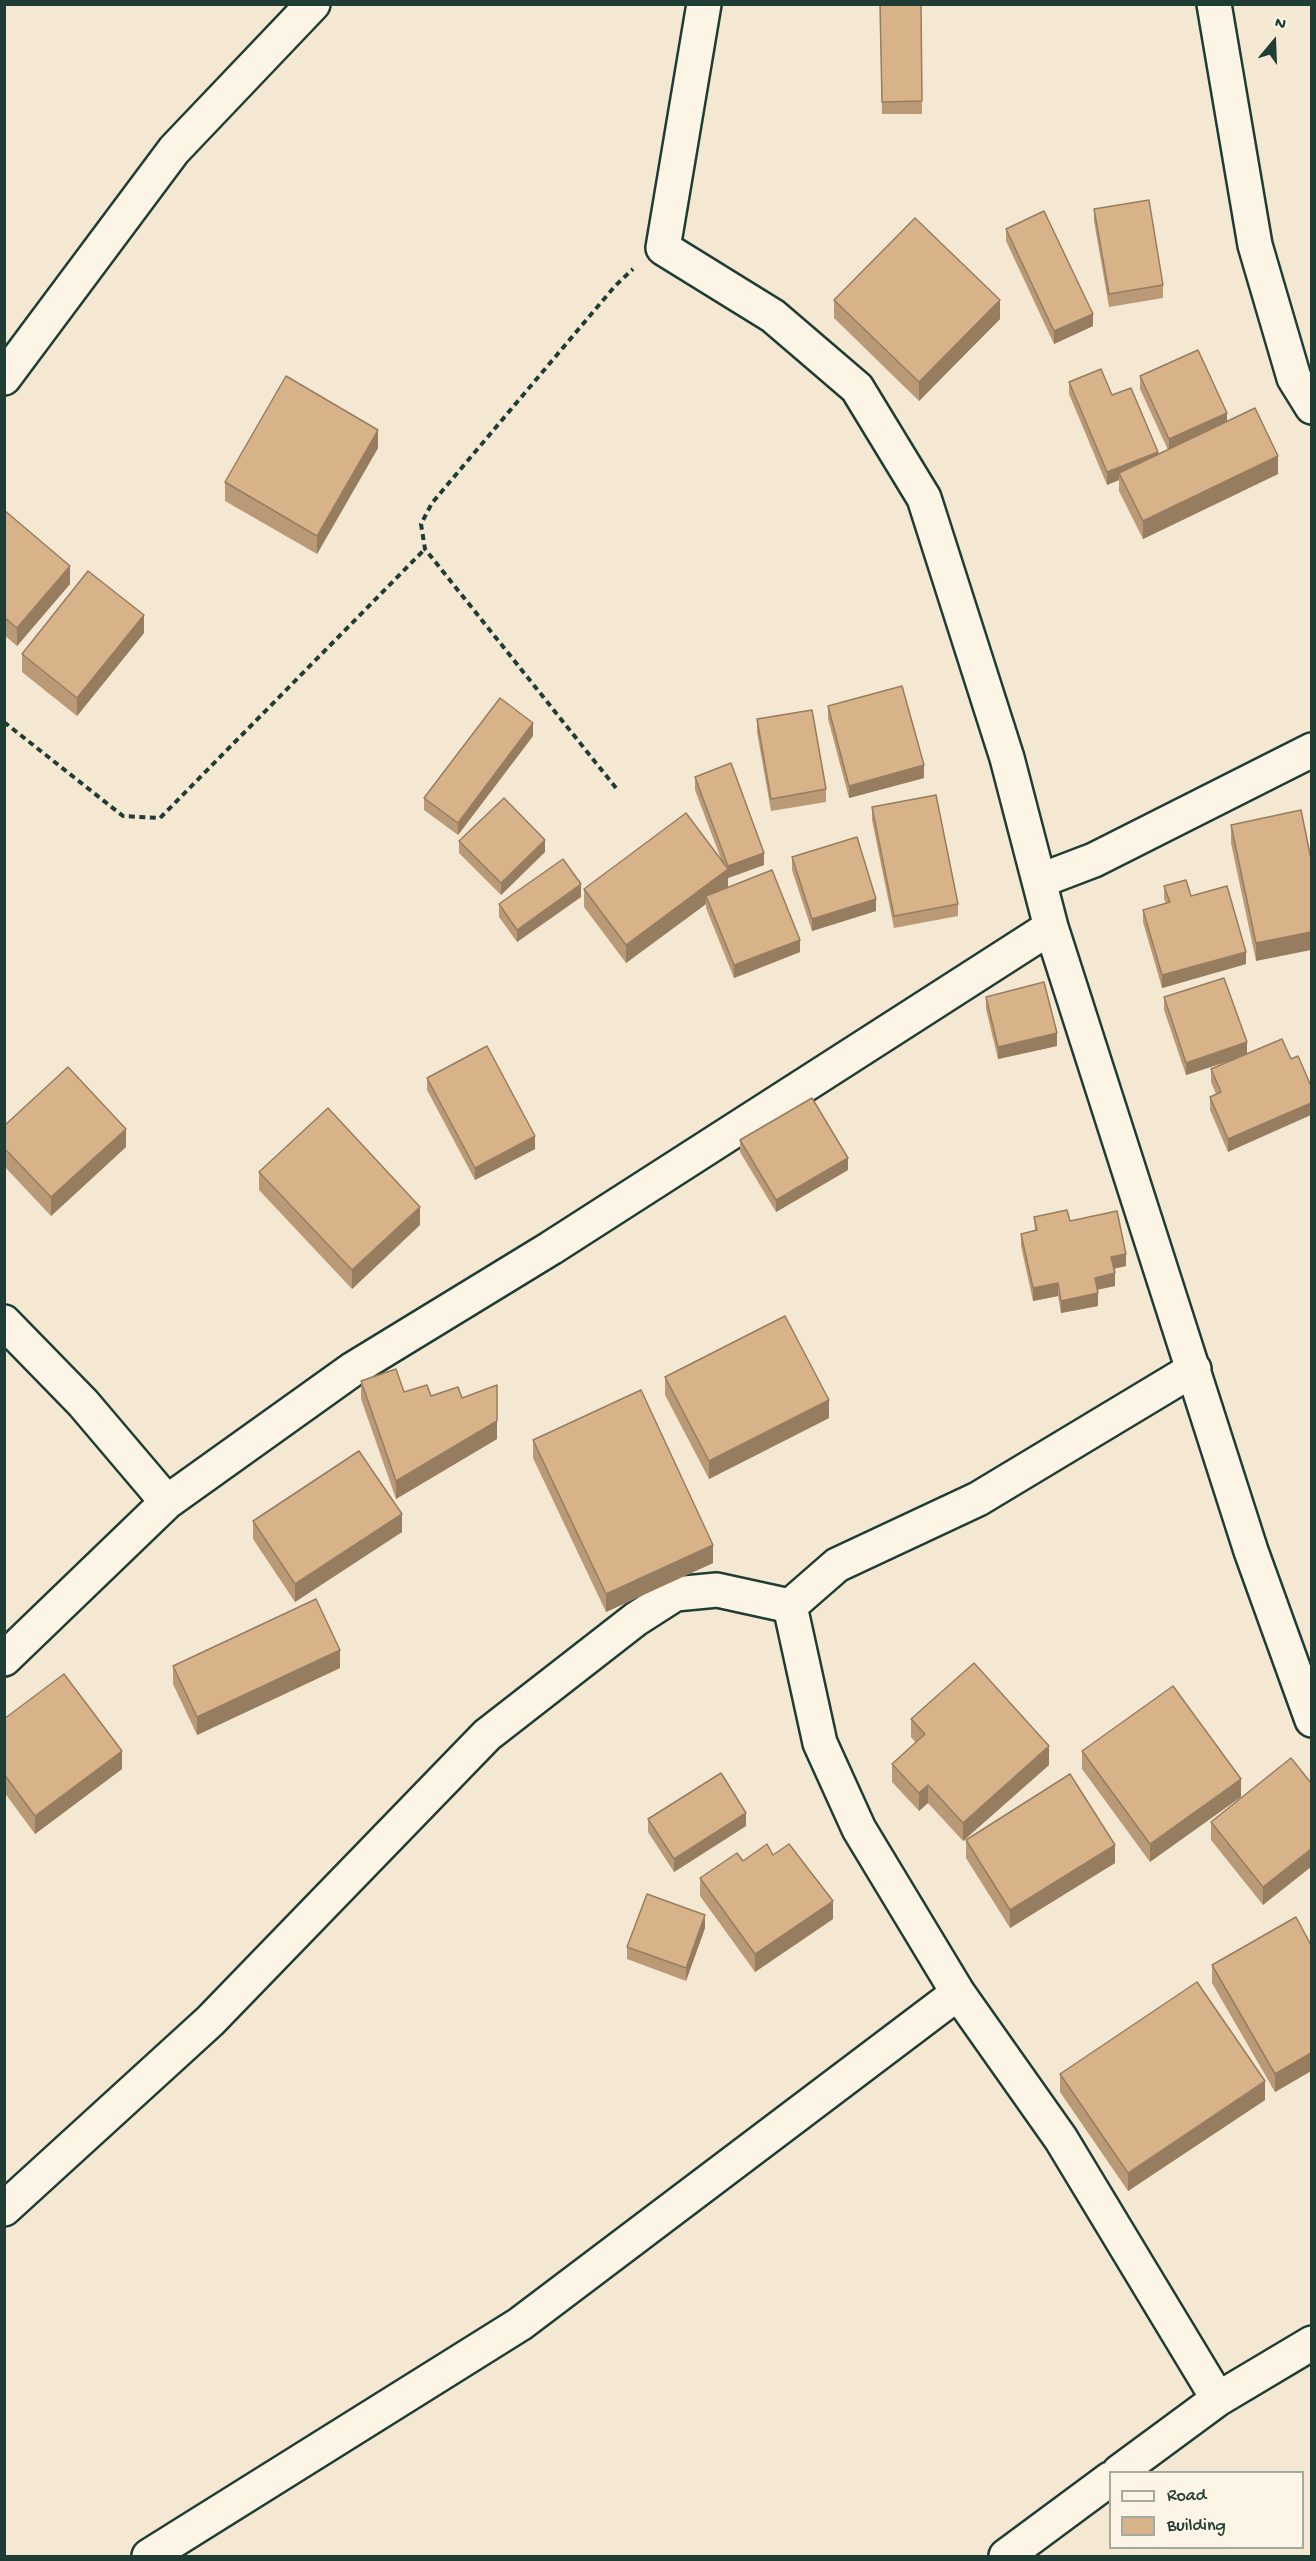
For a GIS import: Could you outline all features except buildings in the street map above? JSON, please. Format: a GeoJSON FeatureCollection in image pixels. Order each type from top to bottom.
{"type":"FeatureCollection","features":[{"type":"Feature","properties":{"kind":"street"},"geometry":{"type":"LineString","coordinates":[[4,378],[174,150],[313,4]]}},
{"type":"Feature","properties":{"kind":"street"},"geometry":{"type":"LineString","coordinates":[[704,4],[663,248],[773,316],[857,388],[924,498],[1007,758],[1051,927],[1251,1551],[1311,1720]]}},
{"type":"Feature","properties":{"kind":"street"},"geometry":{"type":"LineString","coordinates":[[1214,4],[1255,245],[1294,378],[1311,408]]}},
{"type":"Feature","properties":{"kind":"street"},"geometry":{"type":"LineString","coordinates":[[1039,881],[1094,860],[1311,750]]}},
{"type":"Feature","properties":{"kind":"street"},"geometry":{"type":"LineString","coordinates":[[4,1659],[167,1502],[353,1369],[551,1248],[1051,927]]}},
{"type":"Feature","properties":{"kind":"street"},"geometry":{"type":"LineString","coordinates":[[4,1322],[83,1403],[167,1502]]}},
{"type":"Feature","properties":{"kind":"street"},"geometry":{"type":"LineString","coordinates":[[790,1606],[837,1565],[978,1498],[1194,1369]]}},
{"type":"Feature","properties":{"kind":"street"},"geometry":{"type":"LineString","coordinates":[[4,2209],[210,2021],[487,1735],[636,1619],[675,1594],[717,1590],[790,1606]]}},
{"type":"Feature","properties":{"kind":"street"},"geometry":{"type":"LineString","coordinates":[[790,1606],[820,1743],[859,1829],[958,1993],[1061,2139],[1218,2399]]}},
{"type":"Feature","properties":{"kind":"street"},"geometry":{"type":"LineString","coordinates":[[149,2556],[520,2324],[958,1993]]}},
{"type":"Feature","properties":{"kind":"street"},"geometry":{"type":"LineString","coordinates":[[1120,2471],[1218,2399],[1311,2343]]}},
{"type":"Feature","properties":{"kind":"street"},"geometry":{"type":"LineString","coordinates":[[1006,2556],[1109,2480]]}},
{"type":"Feature","properties":{"kind":"path"},"geometry":{"type":"LineString","coordinates":[[616,788],[425,549],[421,524],[432,503],[615,286],[645,258],[663,248]]}},
{"type":"Feature","properties":{"kind":"path"},"geometry":{"type":"LineString","coordinates":[[4,722],[123,816],[160,818],[425,549]]}}]}
